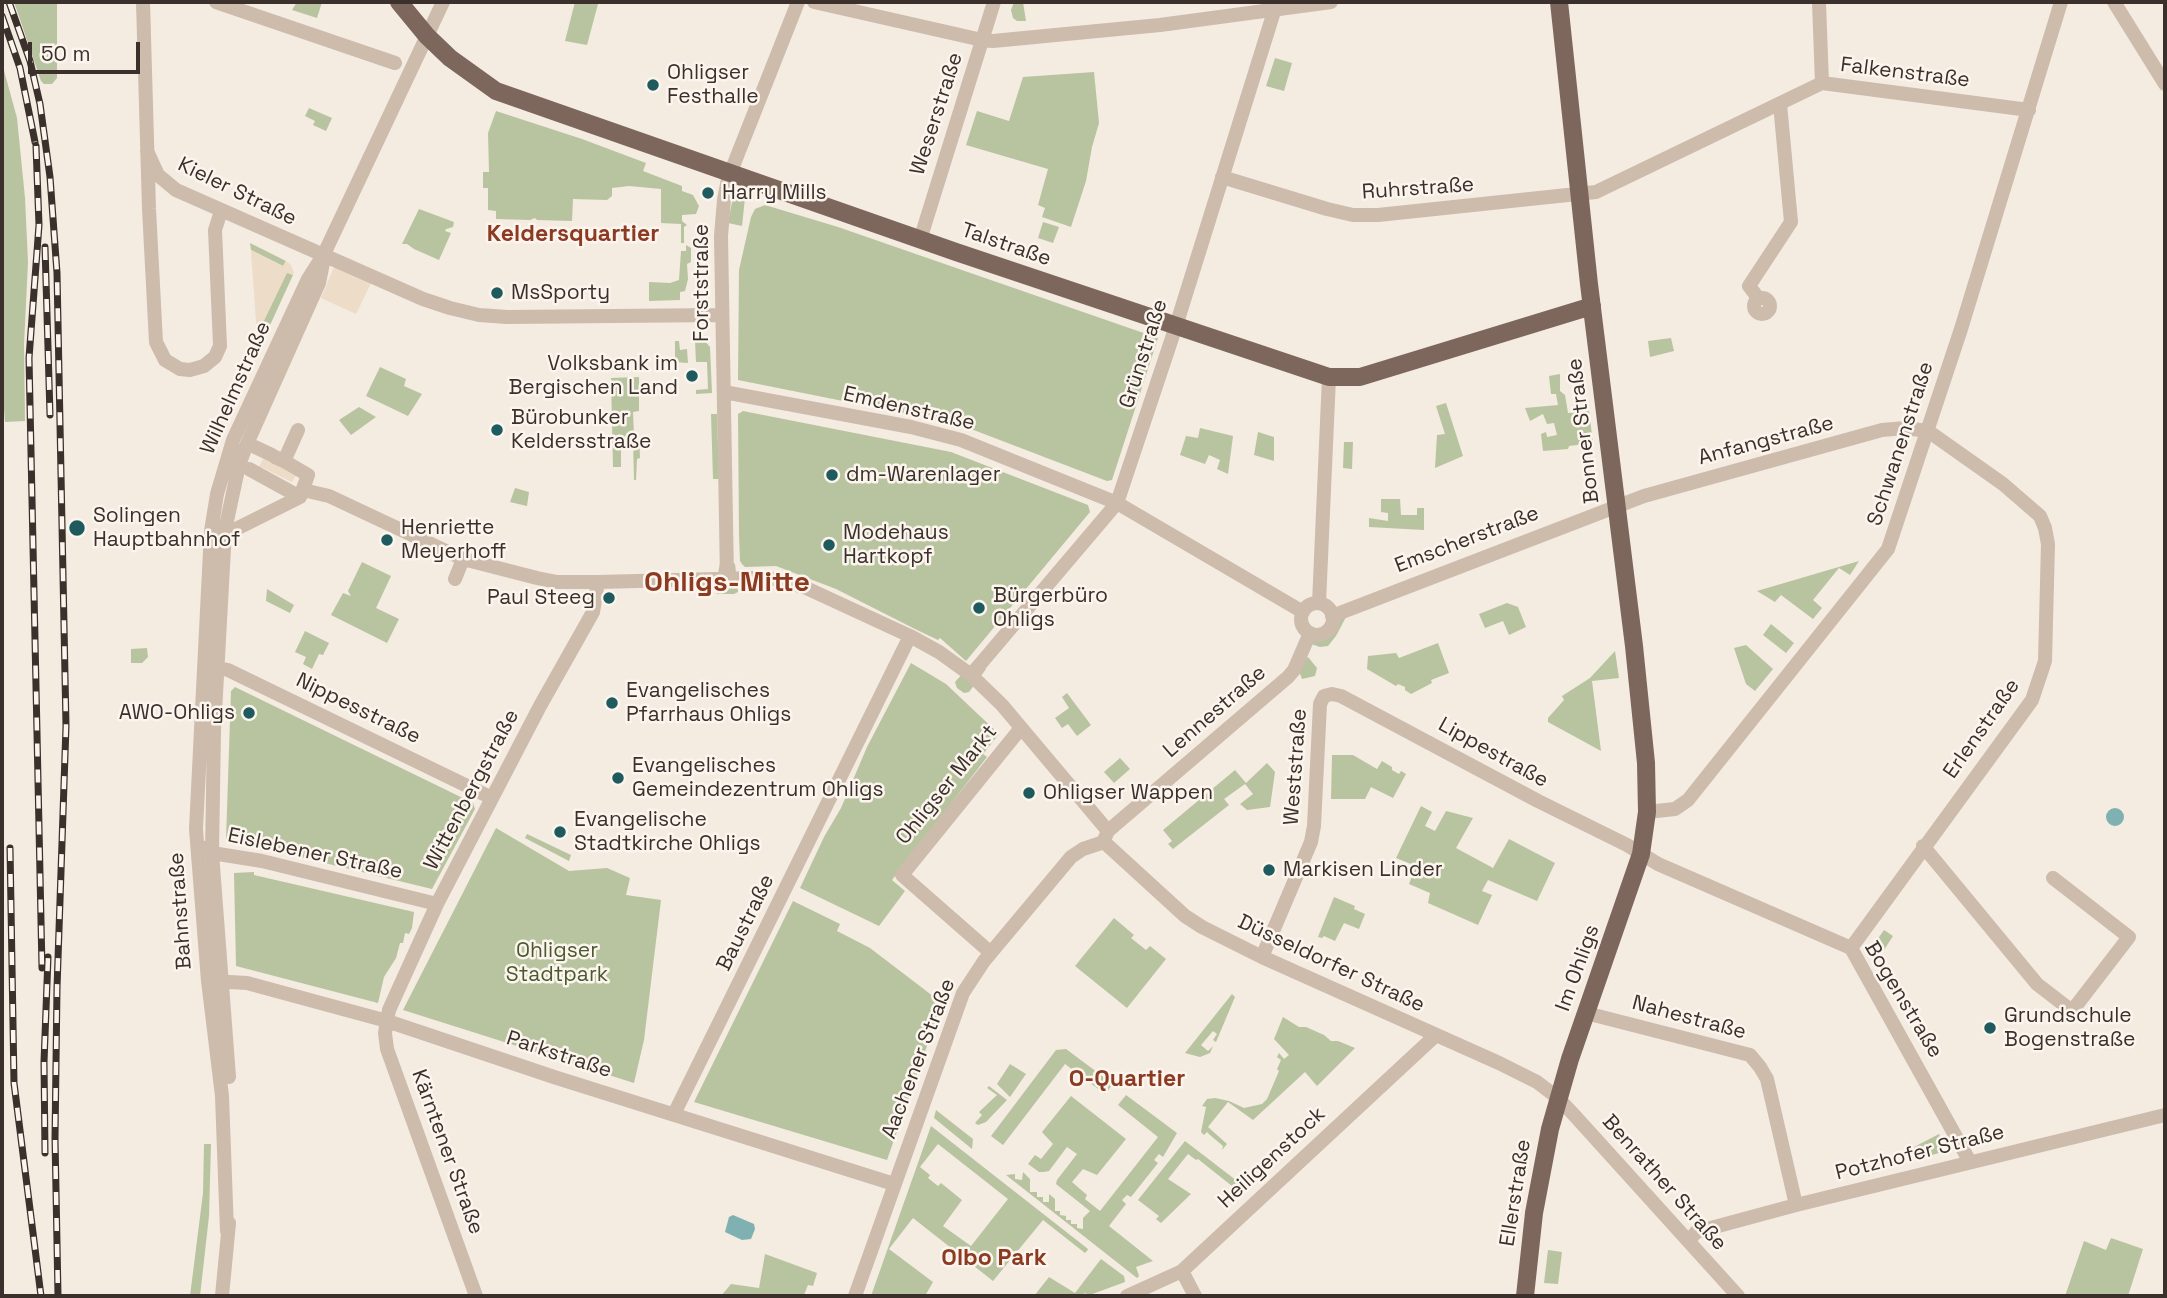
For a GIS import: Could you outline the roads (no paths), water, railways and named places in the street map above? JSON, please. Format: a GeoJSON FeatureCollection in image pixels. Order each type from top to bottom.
{"type":"FeatureCollection","features":[{"type":"Feature","properties":{"kind":"main road","name":"Talstraße"},"geometry":{"type":"LineString","coordinates":[[399,2],[427,36],[450,58],[496,91],[920,240],[1329,377],[1360,377],[1592,306]]}},
{"type":"Feature","properties":{"kind":"main road","name":"Bonner Straße"},"geometry":{"type":"LineString","coordinates":[[1559,2],[1646,763],[1647,812],[1641,854]]}},
{"type":"Feature","properties":{"kind":"main road","name":"Im Ohligs"},"geometry":{"type":"LineString","coordinates":[[1558,1098],[1641,854]]}},
{"type":"Feature","properties":{"kind":"main road","name":"Ellerstraße"},"geometry":{"type":"LineString","coordinates":[[1525,1296],[1535,1204],[1558,1098]]}},
{"type":"Feature","properties":{"kind":"street","name":"Kieler Straße"},"geometry":{"type":"LineString","coordinates":[[143,2],[149,209],[158,347],[165,360],[176,368],[198,369],[215,357],[220,346],[215,230],[221,211]]}},
{"type":"Feature","properties":{"kind":"street"},"geometry":{"type":"LineString","coordinates":[[216,2],[395,63]]}},
{"type":"Feature","properties":{"kind":"street","name":"Wilhelmstraße"},"geometry":{"type":"LineString","coordinates":[[215,588],[211,531],[226,458],[308,279],[324,254],[443,2]]}},
{"type":"Feature","properties":{"kind":"street","name":"Forststraße"},"geometry":{"type":"LineString","coordinates":[[727,578],[721,236],[724,200],[730,173],[798,2]]}},
{"type":"Feature","properties":{"kind":"street"},"geometry":{"type":"LineString","coordinates":[[814,2],[982,40],[1091,32],[1276,5],[1331,2]]}},
{"type":"Feature","properties":{"kind":"street","name":"Weserstraße"},"geometry":{"type":"LineString","coordinates":[[920,240],[994,2]]}},
{"type":"Feature","properties":{"kind":"street"},"geometry":{"type":"LineString","coordinates":[[1819,2],[1822,83]]}},
{"type":"Feature","properties":{"kind":"street","name":"Schwanenstraße"},"geometry":{"type":"LineString","coordinates":[[1647,812],[1675,809],[1688,800],[1888,549],[1928,431],[2061,2]]}},
{"type":"Feature","properties":{"kind":"street"},"geometry":{"type":"LineString","coordinates":[[2114,2],[2165,84]]}},
{"type":"Feature","properties":{"kind":"street","name":"Grünstraße"},"geometry":{"type":"LineString","coordinates":[[971,675],[1117,503],[1176,326],[1276,5]]}},
{"type":"Feature","properties":{"kind":"street","name":"Falkenstraße"},"geometry":{"type":"LineString","coordinates":[[1580,195],[1596,192],[1822,83],[2029,110]]}},
{"type":"Feature","properties":{"kind":"street"},"geometry":{"type":"LineString","coordinates":[[1759,299],[1749,286],[1791,222],[1780,104]]}},
{"type":"Feature","properties":{"kind":"street","name":"Kieler Straße"},"geometry":{"type":"LineString","coordinates":[[147,151],[152,166],[164,181],[176,190],[423,299],[479,315],[722,315]]}},
{"type":"Feature","properties":{"kind":"street","name":"Ruhrstraße"},"geometry":{"type":"LineString","coordinates":[[1222,177],[1327,209],[1367,216],[1580,195]]}},
{"type":"Feature","properties":{"kind":"street","name":"Wilhelmstraße"},"geometry":{"type":"LineString","coordinates":[[215,588],[225,530],[264,404],[319,283],[324,254]]}},
{"type":"Feature","properties":{"kind":"street"},"geometry":{"type":"LineString","coordinates":[[1320,603],[1329,377]]}},
{"type":"Feature","properties":{"kind":"street","name":"Emdenstraße"},"geometry":{"type":"LineString","coordinates":[[724,392],[911,427],[961,440],[1117,503]]}},
{"type":"Feature","properties":{"kind":"street","name":"Anfangstraße"},"geometry":{"type":"LineString","coordinates":[[1617,505],[1882,430],[1905,428],[1928,431]]}},
{"type":"Feature","properties":{"kind":"street"},"geometry":{"type":"LineString","coordinates":[[277,458],[298,430]]}},
{"type":"Feature","properties":{"kind":"street","name":"Erlenstraße"},"geometry":{"type":"LineString","coordinates":[[1851,947],[2035,694],[2045,661],[2048,544],[2040,516],[2003,484],[1928,431]]}},
{"type":"Feature","properties":{"kind":"street"},"geometry":{"type":"LineString","coordinates":[[234,530],[301,487],[308,475],[255,447]]}},
{"type":"Feature","properties":{"kind":"street","name":"Düsseldorfer Straße"},"geometry":{"type":"LineString","coordinates":[[244,467],[329,496],[463,559],[537,579],[557,582],[774,579],[804,587],[910,636],[939,652],[971,675],[1002,705],[1106,836],[1185,916],[1262,957],[1519,1073],[1558,1098]]}},
{"type":"Feature","properties":{"kind":"street"},"geometry":{"type":"LineString","coordinates":[[1117,503],[1303,612]]}},
{"type":"Feature","properties":{"kind":"street","name":"Emscherstraße"},"geometry":{"type":"LineString","coordinates":[[1332,615],[1617,505]]}},
{"type":"Feature","properties":{"kind":"street"},"geometry":{"type":"LineString","coordinates":[[455,579],[463,559]]}},
{"type":"Feature","properties":{"kind":"street","name":"Wittenbergstraße"},"geometry":{"type":"LineString","coordinates":[[387,1021],[389,1010],[437,904],[593,612],[598,582]]}},
{"type":"Feature","properties":{"kind":"street","name":"Bahnstraße"},"geometry":{"type":"LineString","coordinates":[[215,588],[211,667],[196,829],[214,980],[222,1096],[227,1231],[222,1296]]}},
{"type":"Feature","properties":{"kind":"street"},"geometry":{"type":"LineString","coordinates":[[1310,633],[1302,624],[1303,612],[1310,605],[1320,603],[1328,607],[1332,615]]}},
{"type":"Feature","properties":{"kind":"street","name":"Lennestraße"},"geometry":{"type":"LineString","coordinates":[[1106,836],[1288,677],[1294,670],[1310,633],[1325,632],[1332,624],[1332,615]]}},
{"type":"Feature","properties":{"kind":"street","name":"Baustraße"},"geometry":{"type":"LineString","coordinates":[[674,1114],[910,636]]}},
{"type":"Feature","properties":{"kind":"street","name":"Bahnstraße"},"geometry":{"type":"LineString","coordinates":[[211,667],[214,980]]}},
{"type":"Feature","properties":{"kind":"street","name":"Nippesstraße"},"geometry":{"type":"LineString","coordinates":[[211,667],[228,670],[492,798]]}},
{"type":"Feature","properties":{"kind":"street","name":"Lippestraße"},"geometry":{"type":"LineString","coordinates":[[1324,696],[1340,696],[1641,854]]}},
{"type":"Feature","properties":{"kind":"street","name":"Weststraße"},"geometry":{"type":"LineString","coordinates":[[1262,957],[1311,842],[1320,704],[1324,696]]}},
{"type":"Feature","properties":{"kind":"street","name":"Ohligser Markt"},"geometry":{"type":"LineString","coordinates":[[991,953],[902,875],[1021,728]]}},
{"type":"Feature","properties":{"kind":"street","name":"Eislebener Straße"},"geometry":{"type":"LineString","coordinates":[[196,829],[212,853],[297,869],[437,904]]}},
{"type":"Feature","properties":{"kind":"street","name":"Aachener Straße"},"geometry":{"type":"LineString","coordinates":[[855,1296],[963,993],[991,953],[1071,857],[1106,836]]}},
{"type":"Feature","properties":{"kind":"street"},"geometry":{"type":"LineString","coordinates":[[1923,846],[2037,984],[2072,1011],[2129,937],[2053,878]]}},
{"type":"Feature","properties":{"kind":"street","name":"Bogenstraße"},"geometry":{"type":"LineString","coordinates":[[1641,854],[1658,864],[1851,947],[1970,1162]]}},
{"type":"Feature","properties":{"kind":"street","name":"Parkstraße"},"geometry":{"type":"LineString","coordinates":[[214,980],[254,985],[387,1021],[894,1184]]}},
{"type":"Feature","properties":{"kind":"street","name":"Nahestraße"},"geometry":{"type":"LineString","coordinates":[[1586,1013],[1750,1055],[1767,1080],[1796,1205]]}},
{"type":"Feature","properties":{"kind":"street","name":"Kärntener Straße"},"geometry":{"type":"LineString","coordinates":[[387,1021],[387,1049],[477,1296]]}},
{"type":"Feature","properties":{"kind":"street","name":"Heiligenstock"},"geometry":{"type":"LineString","coordinates":[[1127,1296],[1182,1271],[1436,1035]]}},
{"type":"Feature","properties":{"kind":"street","name":"Benrather Straße"},"geometry":{"type":"LineString","coordinates":[[1558,1098],[1738,1296]]}},
{"type":"Feature","properties":{"kind":"street","name":"Potzhofer Straße"},"geometry":{"type":"LineString","coordinates":[[1689,1241],[1696,1232],[1796,1205],[2165,1115]]}},
{"type":"Feature","properties":{"kind":"street"},"geometry":{"type":"LineString","coordinates":[[1182,1271],[1195,1296]]}},
{"type":"Feature","properties":{"kind":"water"},"geometry":{"type":"Polygon","coordinates":[[[2111,808],[2119,808],[2124,817],[2122,824],[2111,826],[2106,821],[2106,813],[2111,808]]]}},
{"type":"Feature","properties":{"kind":"water"},"geometry":{"type":"Polygon","coordinates":[[[733,1215],[754,1224],[751,1239],[742,1240],[725,1232],[729,1217],[733,1215]]]}},
{"type":"Feature","properties":{"kind":"railway"},"geometry":{"type":"LineString","coordinates":[[9,2],[30,61],[40,104],[50,177],[57,273],[66,726],[57,988],[55,1138],[58,1296]]}},
{"type":"Feature","properties":{"kind":"railway"},"geometry":{"type":"LineString","coordinates":[[2,16],[20,68],[35,142]]}},
{"type":"Feature","properties":{"kind":"railway"},"geometry":{"type":"LineString","coordinates":[[36,146],[39,225],[29,358],[42,968]]}},
{"type":"Feature","properties":{"kind":"railway"},"geometry":{"type":"LineString","coordinates":[[45,247],[50,415]]}},
{"type":"Feature","properties":{"kind":"railway"},"geometry":{"type":"LineString","coordinates":[[10,848],[14,1083],[41,1296]]}},
{"type":"Feature","properties":{"kind":"railway"},"geometry":{"type":"LineString","coordinates":[[45,1153],[44,1062],[48,957]]}},
{"type":"Feature","properties":{"kind":"place","name":"Ohligser Festhalle"},"geometry":{"type":"Point","coordinates":[653,85]}},
{"type":"Feature","properties":{"kind":"place","name":"Harry Mills"},"geometry":{"type":"Point","coordinates":[708,193]}},
{"type":"Feature","properties":{"kind":"place","name":"MsSporty"},"geometry":{"type":"Point","coordinates":[497,293]}},
{"type":"Feature","properties":{"kind":"place","name":"Volksbank im Bergischen Land"},"geometry":{"type":"Point","coordinates":[692,376]}},
{"type":"Feature","properties":{"kind":"place","name":"Bürobunker Keldersstraße"},"geometry":{"type":"Point","coordinates":[497,430]}},
{"type":"Feature","properties":{"kind":"place","name":"dm-Warenlager"},"geometry":{"type":"Point","coordinates":[832,475]}},
{"type":"Feature","properties":{"kind":"place","name":"Solingen Hauptbahnhof"},"geometry":{"type":"Point","coordinates":[77,528]}},
{"type":"Feature","properties":{"kind":"place","name":"Henriette Meyerhoff"},"geometry":{"type":"Point","coordinates":[387,540]}},
{"type":"Feature","properties":{"kind":"place","name":"Modehaus Hartkopf"},"geometry":{"type":"Point","coordinates":[829,545]}},
{"type":"Feature","properties":{"kind":"place","name":"Paul Steeg"},"geometry":{"type":"Point","coordinates":[609,598]}},
{"type":"Feature","properties":{"kind":"place","name":"Bürgerbüro Ohligs"},"geometry":{"type":"Point","coordinates":[979,608]}},
{"type":"Feature","properties":{"kind":"place","name":"Evangelisches Pfarrhaus Ohligs"},"geometry":{"type":"Point","coordinates":[612,703]}},
{"type":"Feature","properties":{"kind":"place","name":"AWO-Ohligs"},"geometry":{"type":"Point","coordinates":[249,713]}},
{"type":"Feature","properties":{"kind":"place","name":"Evangelisches Gemeindezentrum Ohligs"},"geometry":{"type":"Point","coordinates":[618,778]}},
{"type":"Feature","properties":{"kind":"place","name":"Ohligser Wappen"},"geometry":{"type":"Point","coordinates":[1029,793]}},
{"type":"Feature","properties":{"kind":"place","name":"Evangelische Stadtkirche Ohligs"},"geometry":{"type":"Point","coordinates":[560,832]}},
{"type":"Feature","properties":{"kind":"place","name":"Markisen Linder"},"geometry":{"type":"Point","coordinates":[1269,870]}},
{"type":"Feature","properties":{"kind":"place","name":"Grundschule Bogenstraße"},"geometry":{"type":"Point","coordinates":[1990,1028]}},
{"type":"Feature","properties":{"kind":"district","name":"Keldersquartier"},"geometry":{"type":"Point","coordinates":[573,235]}},
{"type":"Feature","properties":{"kind":"district","name":"Ohligs-Mitte"},"geometry":{"type":"Point","coordinates":[727,583]}},
{"type":"Feature","properties":{"kind":"district","name":"O-Quartier"},"geometry":{"type":"Point","coordinates":[1127,1080]}},
{"type":"Feature","properties":{"kind":"district","name":"Olbo Park"},"geometry":{"type":"Point","coordinates":[994,1259]}},
{"type":"Feature","properties":{"kind":"park label","name":"Ohligser Stadtpark"},"geometry":{"type":"Point","coordinates":[557,963]}}]}
